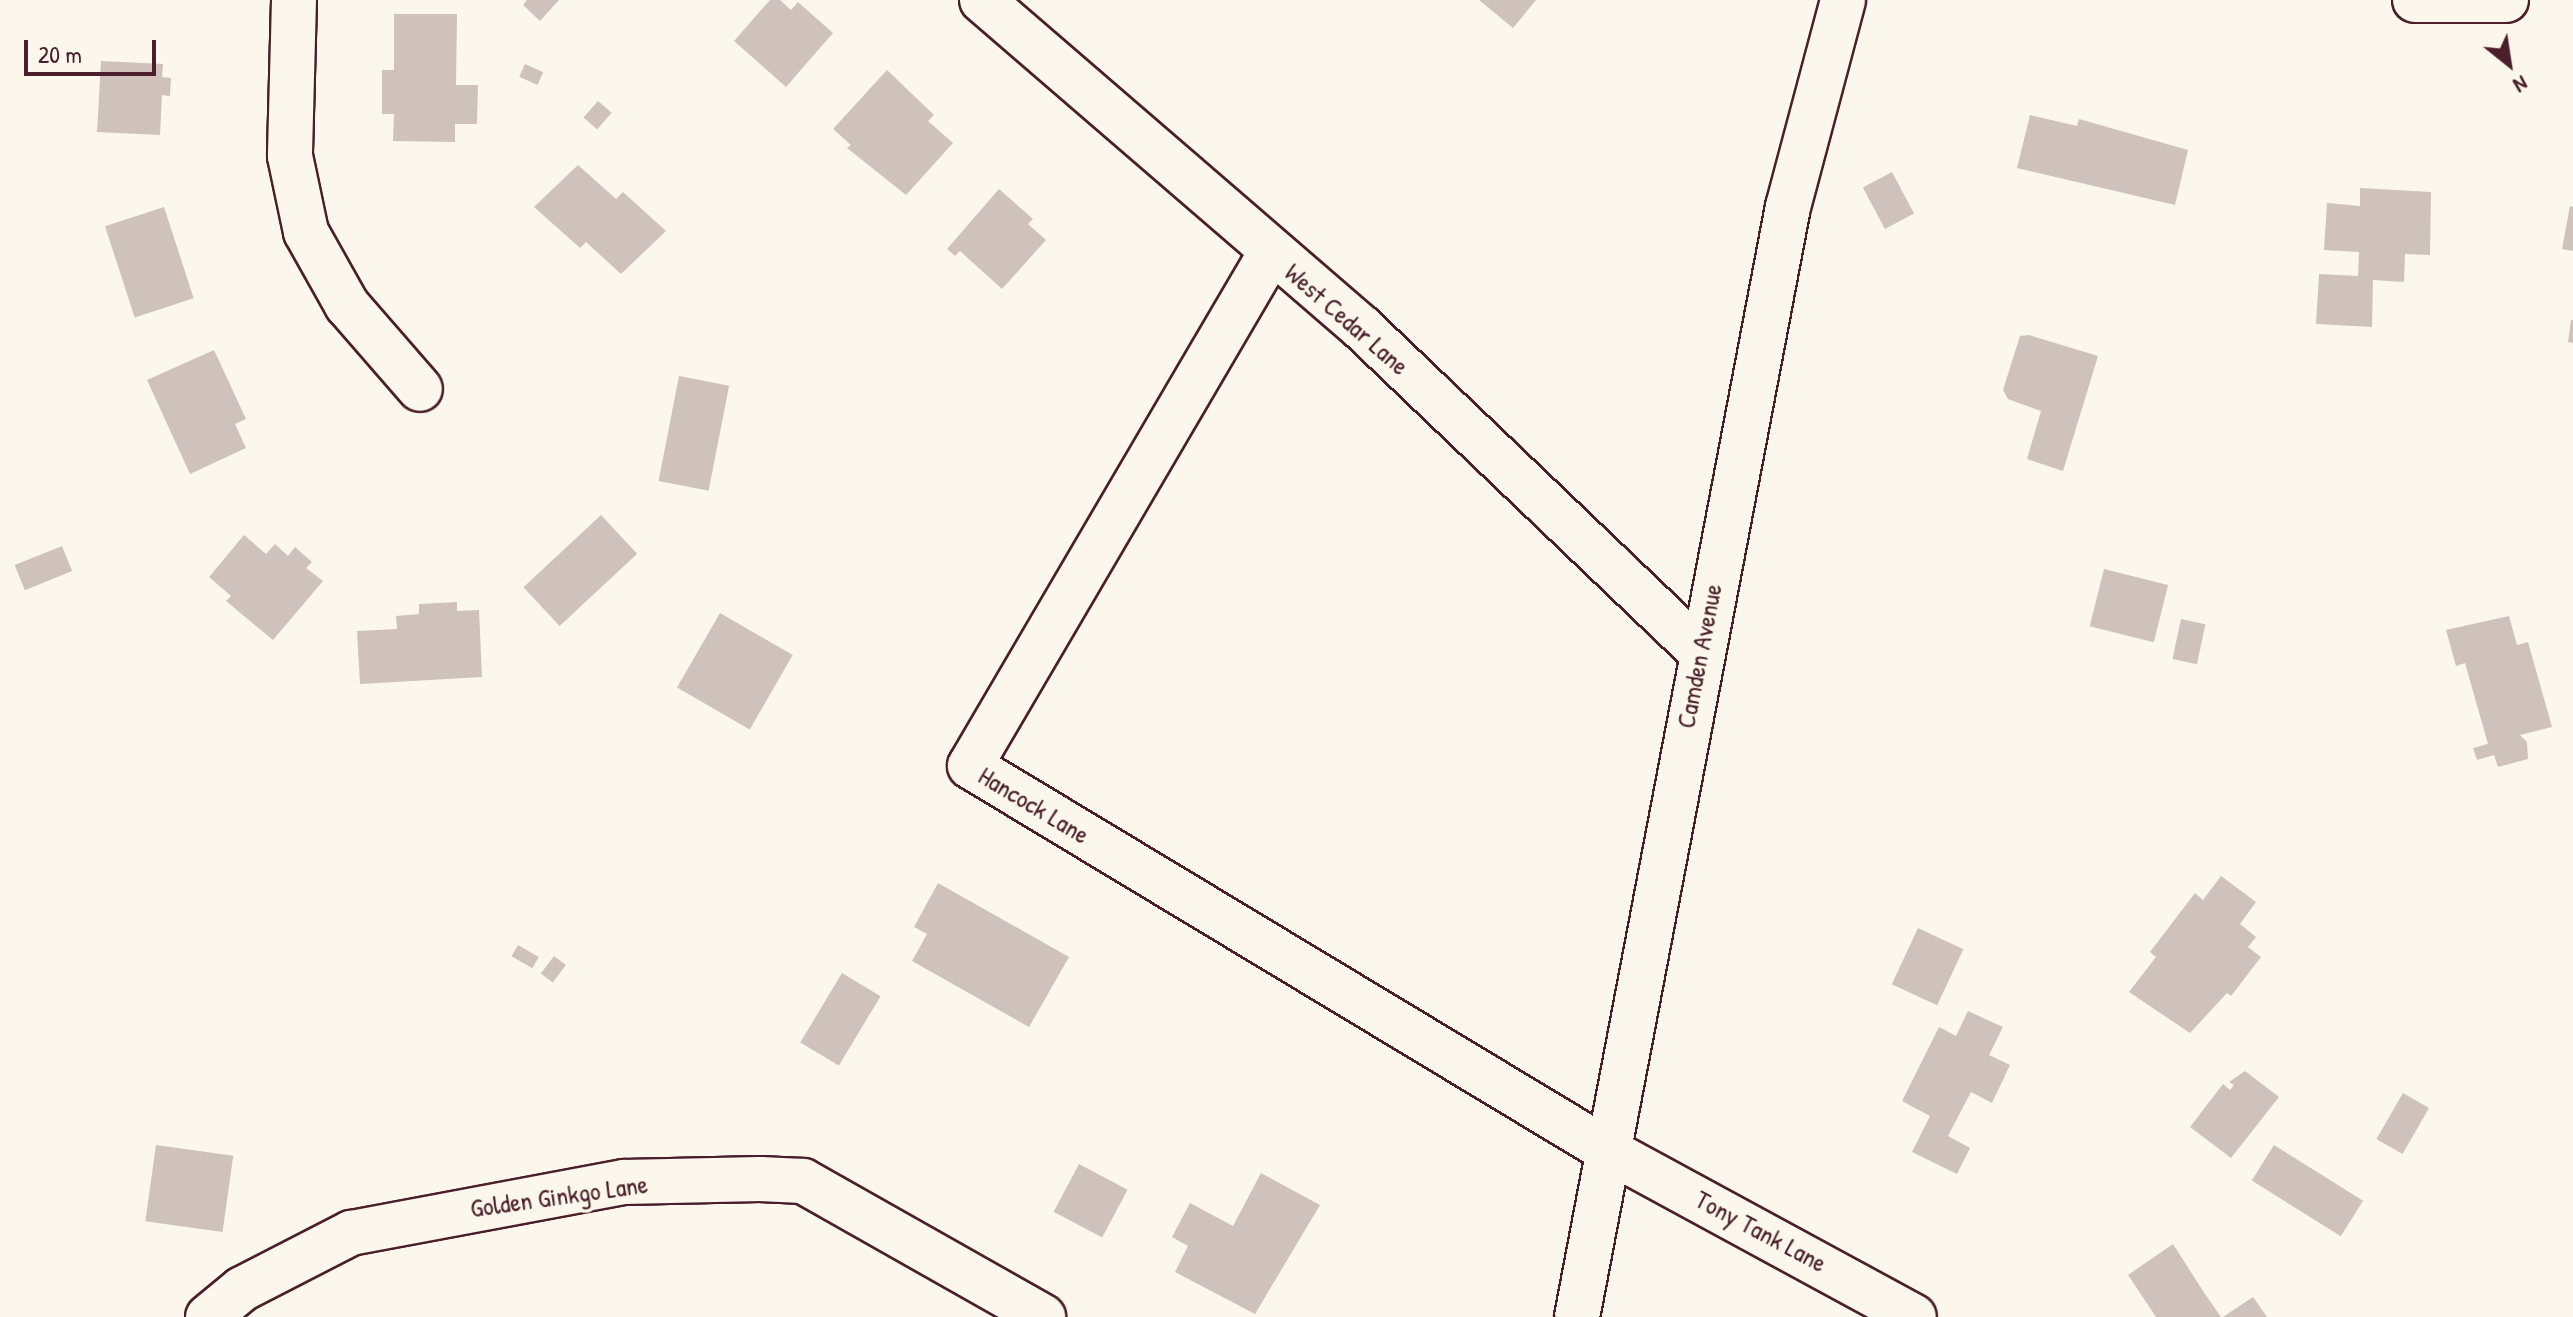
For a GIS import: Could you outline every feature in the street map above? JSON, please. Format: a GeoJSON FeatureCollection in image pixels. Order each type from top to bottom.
{"type":"FeatureCollection","features":[{"type":"Feature","properties":{"kind":"street"},"geometry":{"type":"LineString","coordinates":[[294,0],[290,156],[306,232],[347,305],[420,389]]}},
{"type":"Feature","properties":{"kind":"street","name":"West Cedar Lane"},"geometry":{"type":"LineString","coordinates":[[982,0],[1270,254],[1361,327],[1700,651]]}},
{"type":"Feature","properties":{"kind":"street","name":"Camden Avenue"},"geometry":{"type":"LineString","coordinates":[[1577,1317],[1700,651],[1788,207],[1843,0]]}},
{"type":"Feature","properties":{"kind":"street"},"geometry":{"type":"LineString","coordinates":[[2415,0],[2506,0]]}},
{"type":"Feature","properties":{"kind":"street","name":"Hancock Lane"},"geometry":{"type":"LineString","coordinates":[[1270,254],[970,766],[1607,1150]]}},
{"type":"Feature","properties":{"kind":"street","name":"Tony Tank Lane"},"geometry":{"type":"LineString","coordinates":[[1607,1150],[1914,1317]]}},
{"type":"Feature","properties":{"kind":"street","name":"Golden Ginkgo Lane"},"geometry":{"type":"LineString","coordinates":[[208,1317],[242,1289],[351,1233],[624,1182],[760,1179],[803,1181],[1043,1317]]}},
{"type":"Feature","properties":{"kind":"building"},"geometry":{"type":"Polygon","coordinates":[[[527,0],[559,0],[540,21],[523,5],[527,0]]]}},
{"type":"Feature","properties":{"kind":"building"},"geometry":{"type":"Polygon","coordinates":[[[770,0],[780,0],[791,10],[798,2],[833,33],[786,87],[734,41],[770,0]]]}},
{"type":"Feature","properties":{"kind":"building"},"geometry":{"type":"Polygon","coordinates":[[[1479,0],[1536,0],[1513,28],[1479,0]]]}},
{"type":"Feature","properties":{"kind":"building"},"geometry":{"type":"Polygon","coordinates":[[[394,14],[457,14],[456,85],[478,85],[477,124],[455,124],[455,142],[393,141],[394,114],[382,114],[382,70],[394,70],[394,14]]]}},
{"type":"Feature","properties":{"kind":"building"},"geometry":{"type":"Polygon","coordinates":[[[101,61],[163,64],[162,77],[171,78],[170,96],[162,95],[160,135],[97,132],[101,61]]]}},
{"type":"Feature","properties":{"kind":"building"},"geometry":{"type":"Polygon","coordinates":[[[525,64],[543,72],[538,85],[519,77],[525,64]]]}},
{"type":"Feature","properties":{"kind":"building"},"geometry":{"type":"Polygon","coordinates":[[[887,70],[934,115],[928,121],[953,143],[906,195],[847,148],[851,145],[833,129],[887,70]]]}},
{"type":"Feature","properties":{"kind":"building"},"geometry":{"type":"Polygon","coordinates":[[[598,101],[612,113],[597,129],[584,118],[598,101]]]}},
{"type":"Feature","properties":{"kind":"building"},"geometry":{"type":"Polygon","coordinates":[[[2030,115],[2077,126],[2079,119],[2188,150],[2175,205],[2017,168],[2030,115]]]}},
{"type":"Feature","properties":{"kind":"building"},"geometry":{"type":"Polygon","coordinates":[[[578,165],[616,199],[623,192],[666,231],[621,274],[586,242],[580,248],[534,207],[578,165]]]}},
{"type":"Feature","properties":{"kind":"building"},"geometry":{"type":"Polygon","coordinates":[[[1892,172],[1914,213],[1885,229],[1863,187],[1892,172]]]}},
{"type":"Feature","properties":{"kind":"building"},"geometry":{"type":"Polygon","coordinates":[[[2360,188],[2431,192],[2430,255],[2405,254],[2404,282],[2373,280],[2372,327],[2316,324],[2319,274],[2358,276],[2359,252],[2324,250],[2327,203],[2360,206],[2360,188]]]}},
{"type":"Feature","properties":{"kind":"building"},"geometry":{"type":"Polygon","coordinates":[[[999,189],[1033,219],[1028,224],[1046,240],[1002,289],[960,251],[955,256],[947,249],[999,189]]]}},
{"type":"Feature","properties":{"kind":"building"},"geometry":{"type":"Polygon","coordinates":[[[2570,206],[2573,207],[2573,251],[2562,249],[2570,206]]]}},
{"type":"Feature","properties":{"kind":"building"},"geometry":{"type":"Polygon","coordinates":[[[164,207],[194,298],[135,317],[105,226],[164,207]]]}},
{"type":"Feature","properties":{"kind":"building"},"geometry":{"type":"Polygon","coordinates":[[[2573,320],[2573,343],[2568,342],[2573,320]]]}},
{"type":"Feature","properties":{"kind":"building"},"geometry":{"type":"Polygon","coordinates":[[[2029,335],[2098,356],[2063,471],[2027,459],[2041,411],[2008,399],[2003,390],[2020,336],[2029,335]]]}},
{"type":"Feature","properties":{"kind":"building"},"geometry":{"type":"Polygon","coordinates":[[[214,350],[246,419],[235,424],[246,448],[190,474],[147,380],[214,350]]]}},
{"type":"Feature","properties":{"kind":"building"},"geometry":{"type":"Polygon","coordinates":[[[679,376],[729,386],[709,491],[659,481],[679,376]]]}},
{"type":"Feature","properties":{"kind":"building"},"geometry":{"type":"Polygon","coordinates":[[[601,515],[637,554],[560,626],[523,587],[601,515]]]}},
{"type":"Feature","properties":{"kind":"building"},"geometry":{"type":"Polygon","coordinates":[[[244,535],[266,554],[275,544],[288,556],[295,547],[312,562],[306,568],[323,581],[273,640],[226,601],[231,596],[209,577],[244,535]]]}},
{"type":"Feature","properties":{"kind":"building"},"geometry":{"type":"Polygon","coordinates":[[[62,546],[72,571],[25,590],[15,565],[62,546]]]}},
{"type":"Feature","properties":{"kind":"building"},"geometry":{"type":"Polygon","coordinates":[[[2104,569],[2168,585],[2154,642],[2090,626],[2104,569]]]}},
{"type":"Feature","properties":{"kind":"building"},"geometry":{"type":"Polygon","coordinates":[[[457,602],[457,611],[479,610],[482,677],[360,684],[357,631],[397,629],[396,616],[419,614],[419,604],[457,602]]]}},
{"type":"Feature","properties":{"kind":"building"},"geometry":{"type":"Polygon","coordinates":[[[720,613],[793,655],[750,729],[677,687],[720,613]]]}},
{"type":"Feature","properties":{"kind":"building"},"geometry":{"type":"Polygon","coordinates":[[[2509,616],[2517,645],[2528,642],[2552,727],[2520,735],[2527,742],[2528,759],[2498,767],[2494,755],[2477,760],[2473,748],[2488,744],[2465,663],[2456,666],[2446,630],[2509,616]]]}},
{"type":"Feature","properties":{"kind":"building"},"geometry":{"type":"Polygon","coordinates":[[[2181,619],[2205,624],[2197,664],[2172,659],[2181,619]]]}},
{"type":"Feature","properties":{"kind":"building"},"geometry":{"type":"Polygon","coordinates":[[[2221,876],[2256,902],[2240,924],[2256,937],[2248,947],[2261,957],[2231,996],[2227,993],[2190,1033],[2129,992],[2156,957],[2150,952],[2195,893],[2203,900],[2221,876]]]}},
{"type":"Feature","properties":{"kind":"building"},"geometry":{"type":"Polygon","coordinates":[[[938,883],[1069,957],[1029,1027],[912,961],[927,934],[914,927],[938,883]]]}},
{"type":"Feature","properties":{"kind":"building"},"geometry":{"type":"Polygon","coordinates":[[[1918,928],[1963,949],[1937,1005],[1892,984],[1918,928]]]}},
{"type":"Feature","properties":{"kind":"building"},"geometry":{"type":"Polygon","coordinates":[[[518,945],[539,957],[532,968],[512,956],[518,945]]]}},
{"type":"Feature","properties":{"kind":"building"},"geometry":{"type":"Polygon","coordinates":[[[554,956],[566,965],[553,983],[541,974],[554,956]]]}},
{"type":"Feature","properties":{"kind":"building"},"geometry":{"type":"Polygon","coordinates":[[[842,973],[881,996],[839,1066],[800,1042],[842,973]]]}},
{"type":"Feature","properties":{"kind":"building"},"geometry":{"type":"Polygon","coordinates":[[[1968,1011],[2003,1027],[1989,1055],[2010,1065],[1992,1103],[1971,1092],[1948,1136],[1970,1148],[1957,1174],[1912,1152],[1930,1116],[1902,1101],[1939,1027],[1956,1036],[1968,1011]]]}},
{"type":"Feature","properties":{"kind":"building"},"geometry":{"type":"Polygon","coordinates":[[[2245,1071],[2279,1097],[2231,1158],[2190,1127],[2223,1084],[2230,1090],[2234,1085],[2229,1082],[2245,1071]]]}},
{"type":"Feature","properties":{"kind":"building"},"geometry":{"type":"Polygon","coordinates":[[[2403,1093],[2429,1108],[2402,1154],[2376,1139],[2403,1093]]]}},
{"type":"Feature","properties":{"kind":"building"},"geometry":{"type":"Polygon","coordinates":[[[156,1145],[233,1156],[223,1232],[145,1221],[156,1145]]]}},
{"type":"Feature","properties":{"kind":"building"},"geometry":{"type":"Polygon","coordinates":[[[2274,1145],[2363,1201],[2341,1236],[2252,1181],[2274,1145]]]}},
{"type":"Feature","properties":{"kind":"building"},"geometry":{"type":"Polygon","coordinates":[[[1079,1164],[1128,1190],[1102,1238],[1054,1212],[1079,1164]]]}},
{"type":"Feature","properties":{"kind":"building"},"geometry":{"type":"Polygon","coordinates":[[[1261,1173],[1320,1205],[1255,1314],[1175,1272],[1188,1246],[1172,1237],[1190,1203],[1233,1226],[1261,1173]]]}},
{"type":"Feature","properties":{"kind":"building"},"geometry":{"type":"Polygon","coordinates":[[[2173,1244],[2221,1317],[2156,1317],[2128,1275],[2173,1244]]]}},
{"type":"Feature","properties":{"kind":"building"},"geometry":{"type":"Polygon","coordinates":[[[2253,1297],[2267,1317],[2223,1317],[2253,1297]]]}}]}
